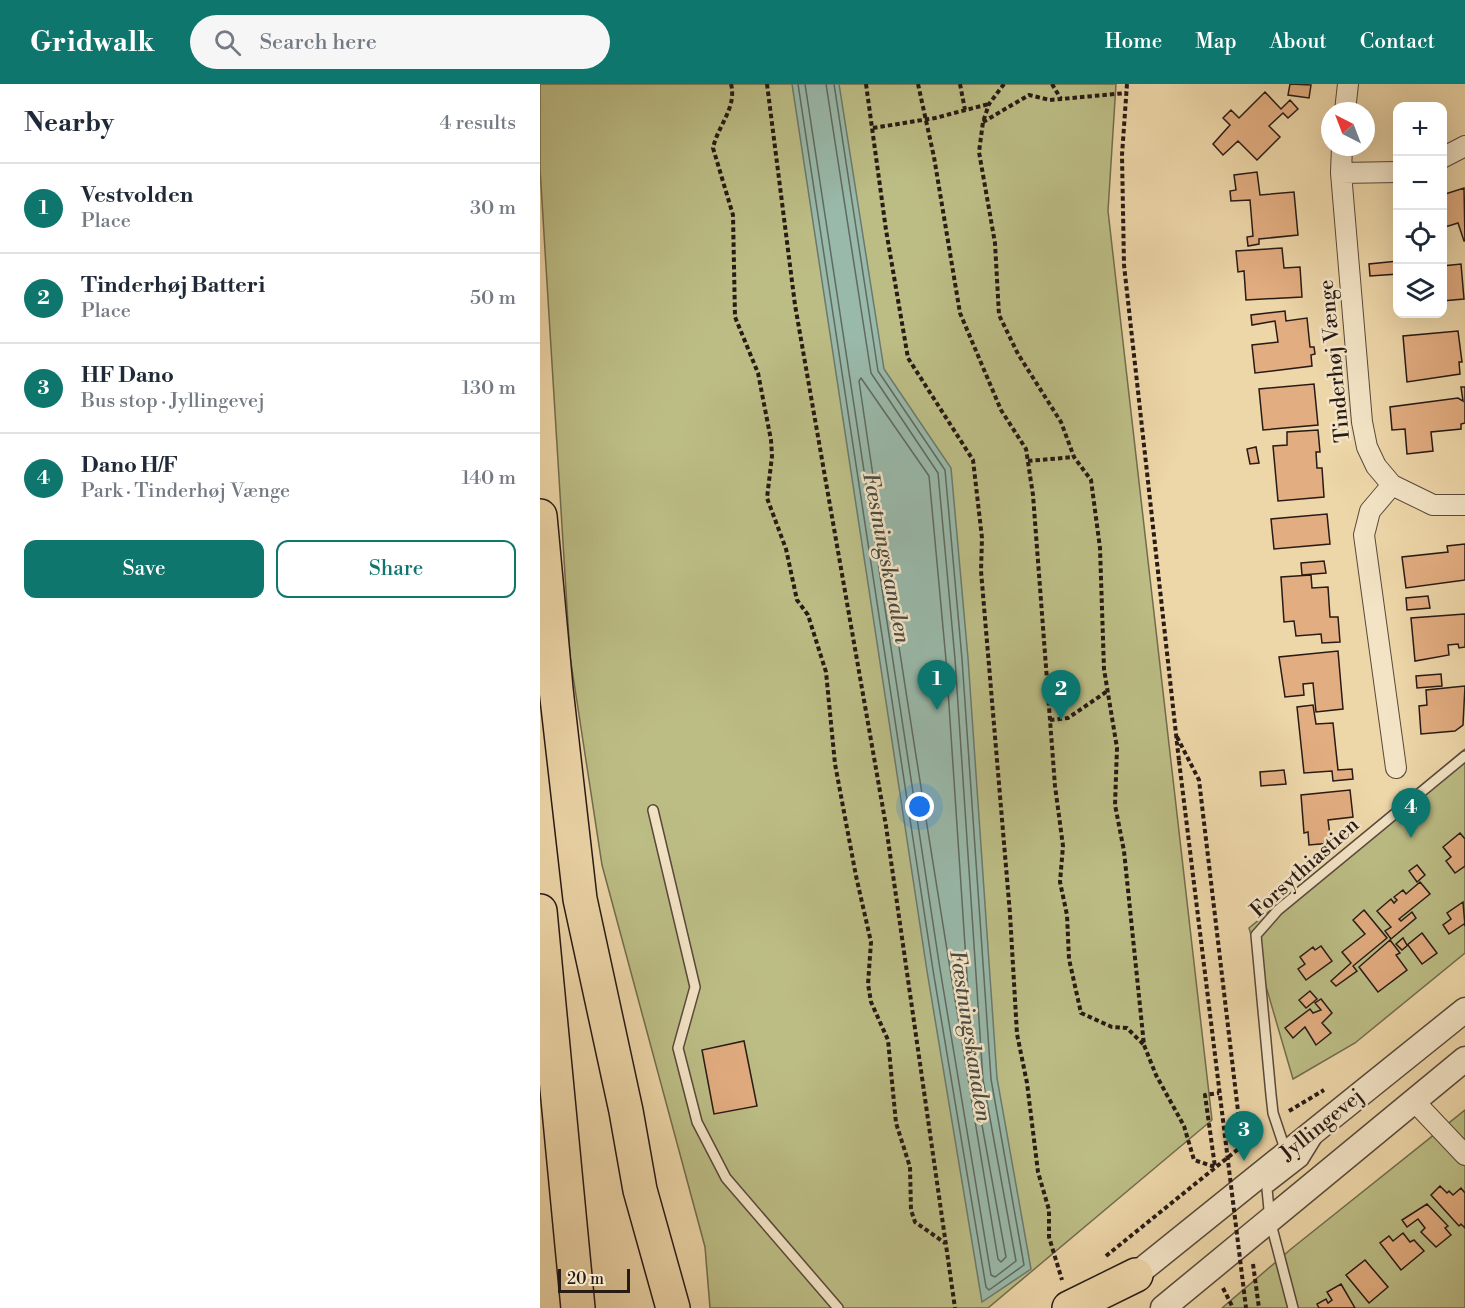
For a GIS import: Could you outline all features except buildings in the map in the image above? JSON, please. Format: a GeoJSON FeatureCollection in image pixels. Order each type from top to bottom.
{"type":"FeatureCollection","features":[{"type":"Feature","properties":{"kind":"highway"},"geometry":{"type":"LineString","coordinates":[[540,516],[556,689],[580,899],[626,1111],[659,1308]]}},
{"type":"Feature","properties":{"kind":"highway"},"geometry":{"type":"LineString","coordinates":[[540,911],[578,1308]]}},
{"type":"Feature","properties":{"kind":"highway"},"geometry":{"type":"LineString","coordinates":[[640,1190],[674,1308]]}},
{"type":"Feature","properties":{"kind":"highway"},"geometry":{"type":"LineString","coordinates":[[1067,1299],[1136,1275]]}},
{"type":"Feature","properties":{"kind":"street"},"geometry":{"type":"LineString","coordinates":[[1346,102],[1348,84]]}},
{"type":"Feature","properties":{"kind":"street"},"geometry":{"type":"LineString","coordinates":[[1447,156],[1465,146]]}},
{"type":"Feature","properties":{"kind":"street","name":"Tinderhøj Vænge"},"geometry":{"type":"LineString","coordinates":[[1342,156],[1341,173],[1362,422],[1367,447],[1376,466],[1392,484]]}},
{"type":"Feature","properties":{"kind":"street"},"geometry":{"type":"LineString","coordinates":[[1341,173],[1393,172]]}},
{"type":"Feature","properties":{"kind":"street"},"geometry":{"type":"LineString","coordinates":[[1396,768],[1364,535],[1370,511],[1392,484],[1433,505],[1465,505]]}},
{"type":"Feature","properties":{"kind":"street","name":"Jyllingevej"},"geometry":{"type":"LineString","coordinates":[[1095,1308],[1465,1010]]}},
{"type":"Feature","properties":{"kind":"street","name":"Jyllingevej"},"geometry":{"type":"LineString","coordinates":[[1163,1308],[1465,1059]]}},
{"type":"Feature","properties":{"kind":"street"},"geometry":{"type":"LineString","coordinates":[[1414,1101],[1465,1155]]}},
{"type":"Feature","properties":{"kind":"lane","name":"Forsythiastien"},"geometry":{"type":"LineString","coordinates":[[1287,1154],[1273,1113],[1256,935],[1278,910],[1465,756]]}},
{"type":"Feature","properties":{"kind":"lane"},"geometry":{"type":"LineString","coordinates":[[653,810],[695,987],[678,1048],[697,1122],[726,1178],[838,1308]]}},
{"type":"Feature","properties":{"kind":"lane"},"geometry":{"type":"LineString","coordinates":[[1293,1308],[1270,1221],[1267,1189],[1303,1161],[1331,1118]]}},
{"type":"Feature","properties":{"kind":"path"},"geometry":{"type":"LineString","coordinates":[[731,84],[734,94],[730,112],[713,148],[733,215],[735,317],[758,373],[771,440],[772,456],[767,498],[786,549],[797,600],[808,615],[826,672],[834,764],[856,876],[860,886],[864,919],[871,942],[868,984],[871,1002],[888,1040],[896,1123],[910,1167],[911,1210],[915,1222],[945,1243]]}},
{"type":"Feature","properties":{"kind":"path"},"geometry":{"type":"LineString","coordinates":[[768,84],[795,305],[886,826],[955,1308]]}},
{"type":"Feature","properties":{"kind":"path"},"geometry":{"type":"LineString","coordinates":[[866,84],[886,230],[908,358],[973,460],[982,538],[981,571],[1010,914],[1017,1034],[1027,1083],[1038,1172],[1049,1210],[1049,1237],[1067,1299]]}},
{"type":"Feature","properties":{"kind":"path"},"geometry":{"type":"LineString","coordinates":[[918,84],[960,312],[984,375],[1005,418],[1026,449],[1063,846],[1060,882],[1067,915],[1069,958],[1081,1013],[1113,1027],[1127,1028],[1144,1044]]}},
{"type":"Feature","properties":{"kind":"path"},"geometry":{"type":"LineString","coordinates":[[960,84],[965,110]]}},
{"type":"Feature","properties":{"kind":"path"},"geometry":{"type":"LineString","coordinates":[[1004,84],[989,104],[983,122],[979,152],[995,243],[999,315],[1018,354],[1061,422],[1074,457],[1091,480],[1101,548],[1107,692],[1117,748],[1115,805],[1124,851],[1144,1044],[1156,1076],[1184,1126],[1194,1160],[1215,1167]]}},
{"type":"Feature","properties":{"kind":"path"},"geometry":{"type":"LineString","coordinates":[[1052,84],[1062,99]]}},
{"type":"Feature","properties":{"kind":"path"},"geometry":{"type":"LineString","coordinates":[[1127,84],[1122,155],[1124,265],[1179,761],[1246,1308]]}},
{"type":"Feature","properties":{"kind":"path"},"geometry":{"type":"LineString","coordinates":[[983,122],[1029,95],[1062,99],[1126,93]]}},
{"type":"Feature","properties":{"kind":"path"},"geometry":{"type":"LineString","coordinates":[[873,128],[925,120],[989,104]]}},
{"type":"Feature","properties":{"kind":"path"},"geometry":{"type":"LineString","coordinates":[[1028,461],[1074,457]]}},
{"type":"Feature","properties":{"kind":"path"},"geometry":{"type":"LineString","coordinates":[[1050,720],[1068,718],[1107,692]]}},
{"type":"Feature","properties":{"kind":"path"},"geometry":{"type":"LineString","coordinates":[[1176,733],[1198,780],[1242,1146]]}},
{"type":"Feature","properties":{"kind":"path"},"geometry":{"type":"LineString","coordinates":[[1215,1167],[1205,1095],[1219,1093]]}},
{"type":"Feature","properties":{"kind":"path"},"geometry":{"type":"LineString","coordinates":[[1100,1261],[1242,1146],[1273,1113]]}},
{"type":"Feature","properties":{"kind":"path"},"geometry":{"type":"LineString","coordinates":[[1249,1238],[1259,1308]]}},
{"type":"Feature","properties":{"kind":"green space"},"geometry":{"type":"Polygon","coordinates":[[[540,84],[1116,84],[1108,211],[1212,1120],[988,1308],[710,1308],[705,1247],[602,865],[570,656],[540,169],[540,84]]]}},
{"type":"Feature","properties":{"kind":"green space"},"geometry":{"type":"Polygon","coordinates":[[[1465,749],[1465,953],[1355,1043],[1293,1079],[1249,928],[1465,749]]]}},
{"type":"Feature","properties":{"kind":"green space"},"geometry":{"type":"Polygon","coordinates":[[[1465,1110],[1465,1308],[1222,1308],[1291,1249],[1465,1110]]]}},
{"type":"Feature","properties":{"kind":"water","name":"Fæstningskanalen"},"geometry":{"type":"Polygon","coordinates":[[[792,84],[839,84],[884,369],[951,468],[968,658],[997,1078],[1031,1269],[982,1302],[927,971],[792,84]]]}},
{"type":"Feature","properties":{"kind":"place","name":"Vestvolden"},"geometry":{"type":"Point","coordinates":[937,710]}},
{"type":"Feature","properties":{"kind":"place","name":"Tinderhøj Batteri"},"geometry":{"type":"Point","coordinates":[1061,720]}},
{"type":"Feature","properties":{"kind":"place","name":"Dano H/F"},"geometry":{"type":"Point","coordinates":[1411,838]}},
{"type":"Feature","properties":{"kind":"place","name":"HF Dano"},"geometry":{"type":"Point","coordinates":[1244,1161]}}]}
